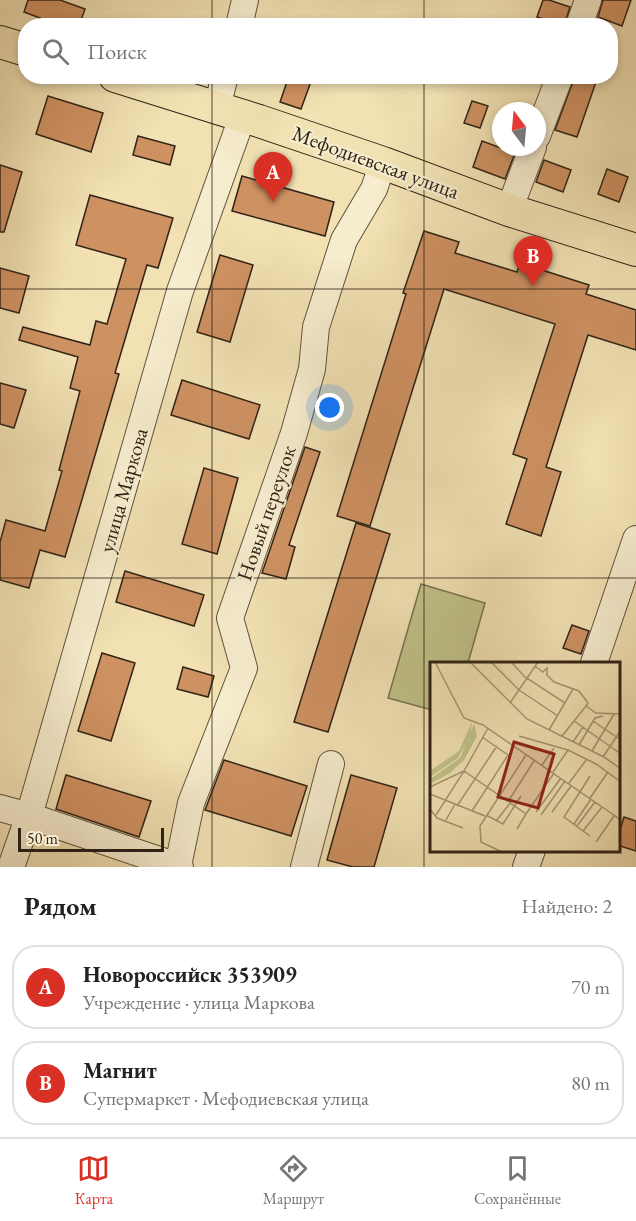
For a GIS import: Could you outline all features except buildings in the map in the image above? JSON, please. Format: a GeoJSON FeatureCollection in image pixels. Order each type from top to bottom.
{"type":"FeatureCollection","features":[{"type":"Feature","properties":{"kind":"main road"},"geometry":{"type":"LineString","coordinates":[[0,42],[18,48]]}},
{"type":"Feature","properties":{"kind":"main road","name":"Мефодиевская улица"},"geometry":{"type":"LineString","coordinates":[[141,84],[230,111],[383,163],[509,210],[636,250]]}},
{"type":"Feature","properties":{"kind":"street"},"geometry":{"type":"LineString","coordinates":[[241,18],[245,0]]}},
{"type":"Feature","properties":{"kind":"street"},"geometry":{"type":"LineString","coordinates":[[582,18],[588,0]]}},
{"type":"Feature","properties":{"kind":"street","name":"улица Маркова"},"geometry":{"type":"LineString","coordinates":[[11,867],[29,816],[230,111],[226,84]]}},
{"type":"Feature","properties":{"kind":"street"},"geometry":{"type":"LineString","coordinates":[[546,113],[557,84]]}},
{"type":"Feature","properties":{"kind":"street"},"geometry":{"type":"LineString","coordinates":[[509,210],[530,156]]}},
{"type":"Feature","properties":{"kind":"street","name":"Новый переулок"},"geometry":{"type":"LineString","coordinates":[[179,867],[191,803],[244,668],[230,618],[297,422],[312,369],[316,327],[344,240],[374,189],[383,163]]}},
{"type":"Feature","properties":{"kind":"street"},"geometry":{"type":"LineString","coordinates":[[594,662],[636,539]]}},
{"type":"Feature","properties":{"kind":"street"},"geometry":{"type":"LineString","coordinates":[[304,867],[331,764]]}},
{"type":"Feature","properties":{"kind":"street"},"geometry":{"type":"LineString","coordinates":[[0,808],[179,867]]}},
{"type":"Feature","properties":{"kind":"street"},"geometry":{"type":"LineString","coordinates":[[526,867],[531,852]]}},
{"type":"Feature","properties":{"kind":"green space"},"geometry":{"type":"Polygon","coordinates":[[[421,584],[485,603],[468,662],[430,662],[430,709],[388,698],[421,584]]]}},
{"type":"Feature","properties":{"kind":"place","name":"Новороссийск 353909"},"geometry":{"type":"Point","coordinates":[273,202]}},
{"type":"Feature","properties":{"kind":"place","name":"Магнит"},"geometry":{"type":"Point","coordinates":[533,286]}}]}
